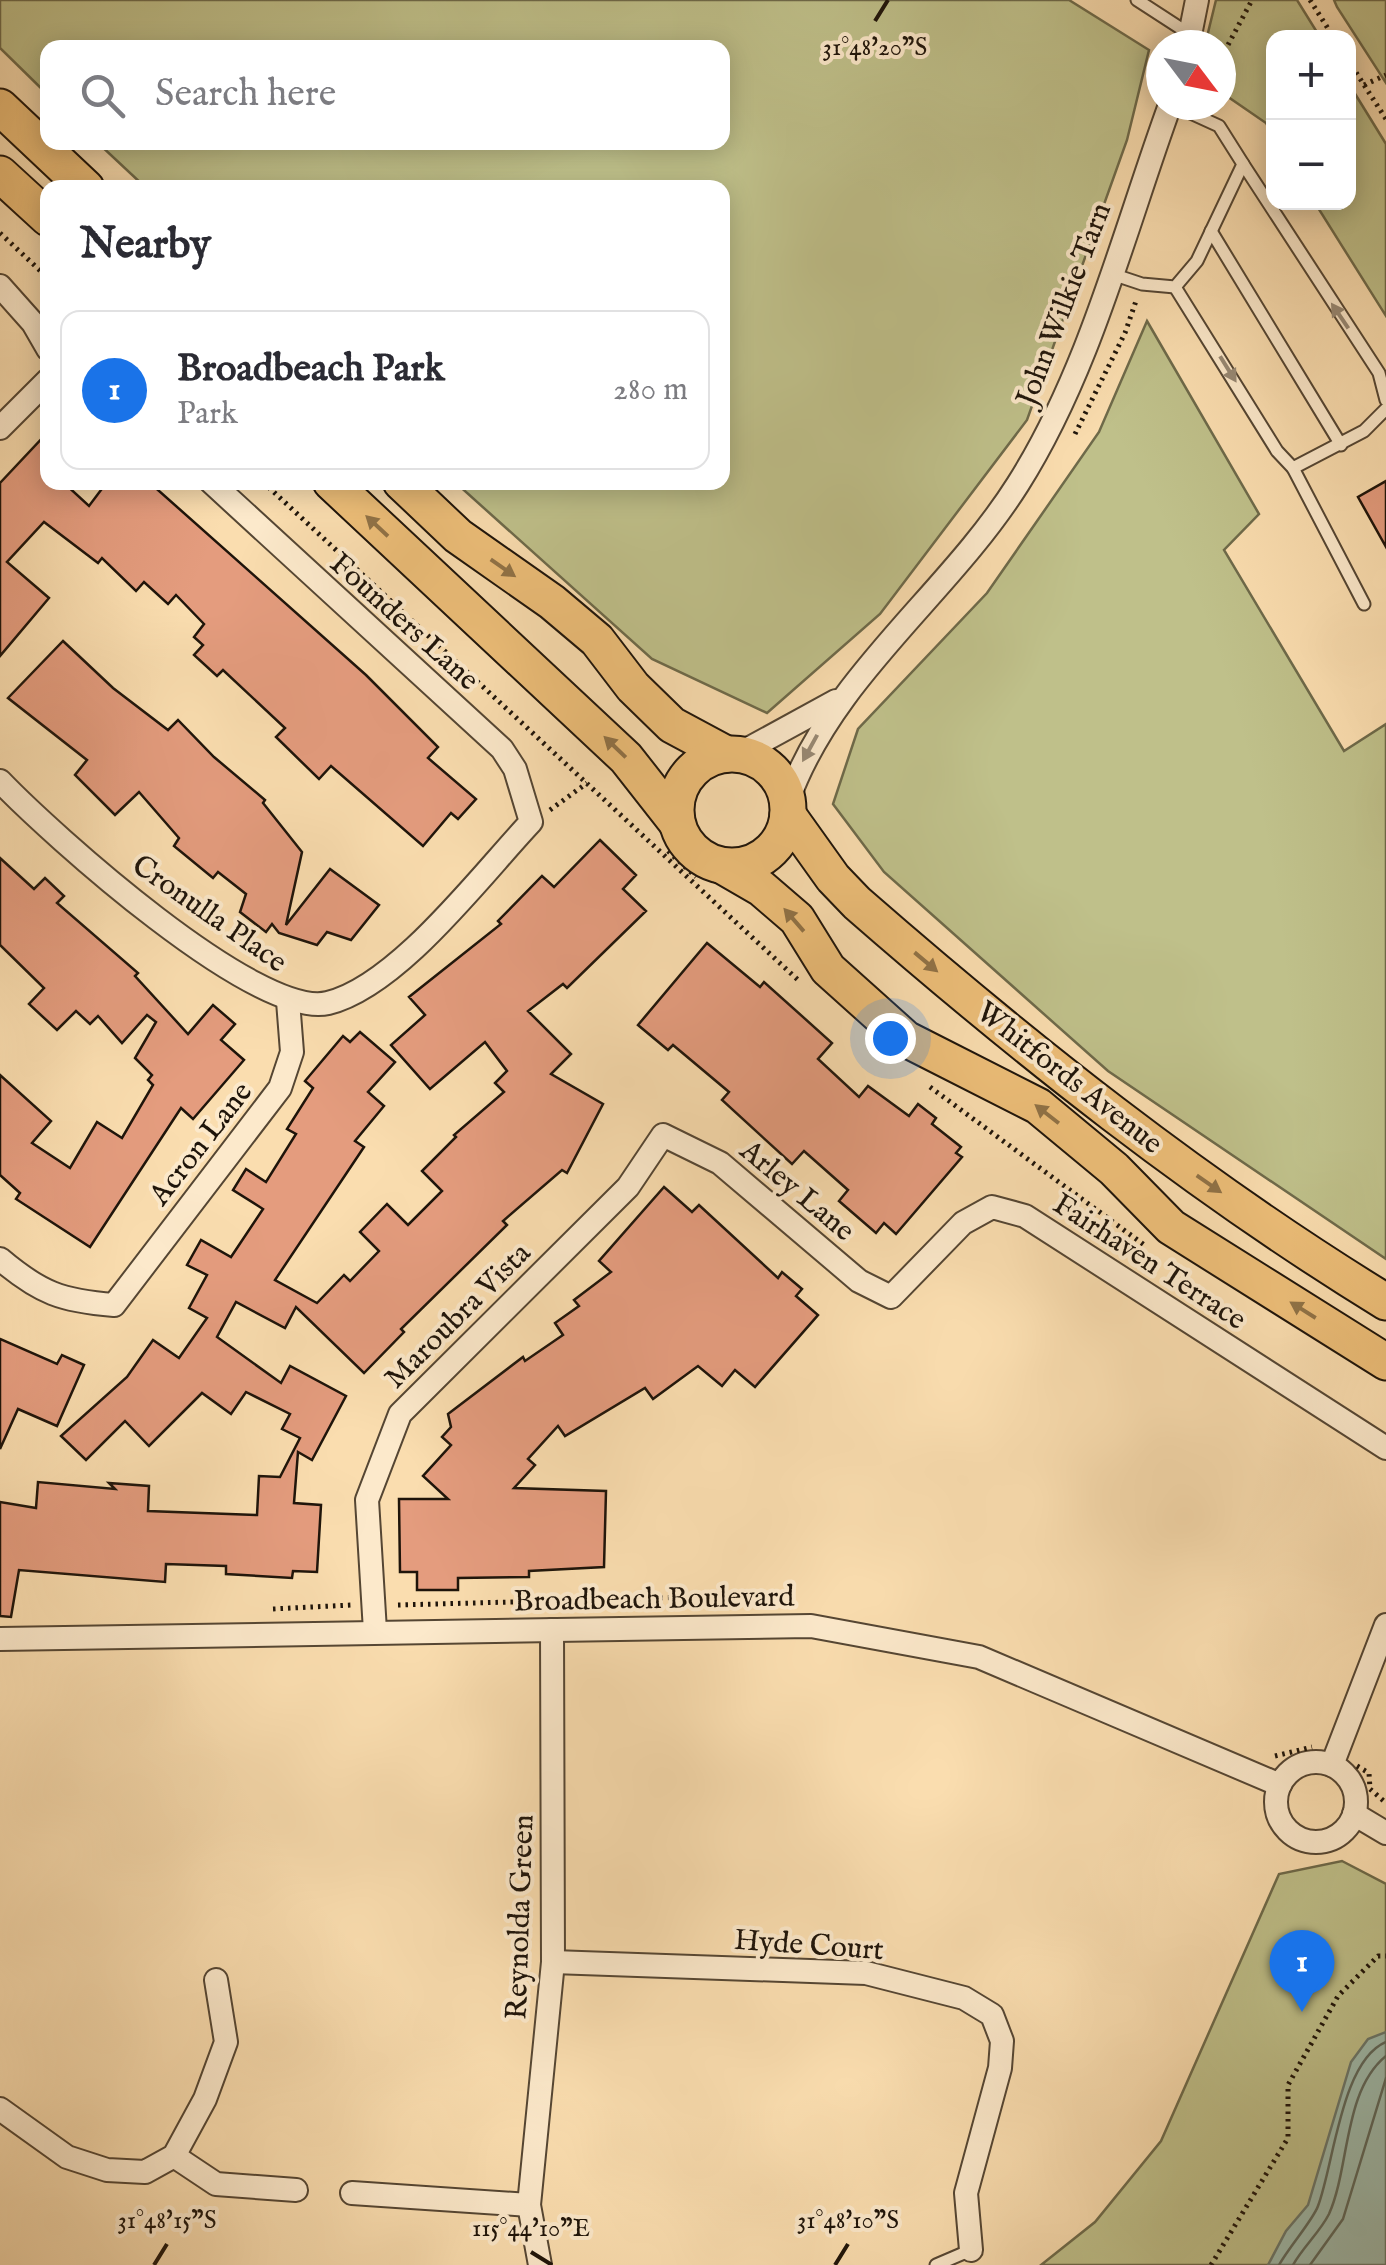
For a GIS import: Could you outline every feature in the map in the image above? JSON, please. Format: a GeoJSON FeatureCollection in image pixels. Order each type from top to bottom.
{"type":"FeatureCollection","features":[{"type":"Feature","properties":{"kind":"main road"},"geometry":{"type":"LineString","coordinates":[[0,108],[40,145]]}},
{"type":"Feature","properties":{"kind":"main road"},"geometry":{"type":"LineString","coordinates":[[45,150],[77,180]]}},
{"type":"Feature","properties":{"kind":"main road"},"geometry":{"type":"LineString","coordinates":[[0,174],[40,211]]}},
{"type":"Feature","properties":{"kind":"main road"},"geometry":{"type":"LineString","coordinates":[[340,490],[626,758],[677,822],[693,851],[723,866],[758,860],[774,848],[788,808],[771,769],[672,725],[633,687],[597,640],[552,602],[458,536],[410,490]]}},
{"type":"Feature","properties":{"kind":"main road"},"geometry":{"type":"LineString","coordinates":[[677,822],[681,785],[707,759],[733,754]]}},
{"type":"Feature","properties":{"kind":"main road","name":"Whitfords Avenue"},"geometry":{"type":"LineString","coordinates":[[788,808],[833,878],[857,903],[1071,1082],[1303,1250],[1386,1302]]}},
{"type":"Feature","properties":{"kind":"main road","name":"Whitfords Avenue"},"geometry":{"type":"LineString","coordinates":[[723,866],[761,888],[797,919],[828,969],[906,1038],[1038,1106],[1114,1169],[1171,1228],[1386,1362]]}},
{"type":"Feature","properties":{"kind":"street"},"geometry":{"type":"LineString","coordinates":[[1192,30],[1197,0]]}},
{"type":"Feature","properties":{"kind":"street","name":"John Wilkie Tarn"},"geometry":{"type":"LineString","coordinates":[[788,808],[800,767],[839,699],[927,602],[1018,483],[1064,398],[1165,120]]}},
{"type":"Feature","properties":{"kind":"street"},"geometry":{"type":"LineString","coordinates":[[0,286],[40,336]]}},
{"type":"Feature","properties":{"kind":"street"},"geometry":{"type":"LineString","coordinates":[[0,428],[40,388]]}},
{"type":"Feature","properties":{"kind":"street","name":"Founders Lane"},"geometry":{"type":"LineString","coordinates":[[219,490],[502,749],[515,769],[530,822]]}},
{"type":"Feature","properties":{"kind":"street","name":"John Wilkie Tarn"},"geometry":{"type":"LineString","coordinates":[[733,754],[839,699]]}},
{"type":"Feature","properties":{"kind":"street","name":"Cronulla Place"},"geometry":{"type":"LineString","coordinates":[[0,780],[146,910],[239,974],[288,1001],[325,1004],[360,990],[394,968],[530,822]]}},
{"type":"Feature","properties":{"kind":"street","name":"Acron Lane"},"geometry":{"type":"LineString","coordinates":[[0,1259],[26,1281],[69,1302],[114,1305],[280,1088],[292,1052],[288,1001]]}},
{"type":"Feature","properties":{"kind":"street","name":"Arley Lane"},"geometry":{"type":"LineString","coordinates":[[663,1136],[720,1162],[859,1281],[890,1297]]}},
{"type":"Feature","properties":{"kind":"street","name":"Maroubra Vista"},"geometry":{"type":"LineString","coordinates":[[375,1631],[367,1500],[400,1414],[628,1187],[663,1136]]}},
{"type":"Feature","properties":{"kind":"street","name":"Fairhaven Terrace"},"geometry":{"type":"LineString","coordinates":[[890,1297],[962,1223],[992,1207],[1026,1216],[1386,1448]]}},
{"type":"Feature","properties":{"kind":"street"},"geometry":{"type":"LineString","coordinates":[[1334,1758],[1386,1625]]}},
{"type":"Feature","properties":{"kind":"street","name":"Broadbeach Boulevard"},"geometry":{"type":"LineString","coordinates":[[0,1639],[811,1626],[978,1656],[1280,1785]]}},
{"type":"Feature","properties":{"kind":"street","name":"Reynolda Green"},"geometry":{"type":"LineString","coordinates":[[540,2265],[530,2205],[553,1962],[552,1630]]}},
{"type":"Feature","properties":{"kind":"street"},"geometry":{"type":"LineString","coordinates":[[1334,1758],[1352,1784],[1354,1814],[1337,1836],[1305,1840],[1283,1824],[1277,1812],[1280,1785],[1299,1766],[1334,1758]]}},
{"type":"Feature","properties":{"kind":"street"},"geometry":{"type":"LineString","coordinates":[[1354,1814],[1386,1833]]}},
{"type":"Feature","properties":{"kind":"street","name":"Hyde Court"},"geometry":{"type":"LineString","coordinates":[[553,1962],[866,1973],[964,1998],[992,2015],[1002,2041],[1000,2068],[966,2193],[971,2250]]}},
{"type":"Feature","properties":{"kind":"street"},"geometry":{"type":"LineString","coordinates":[[0,2109],[67,2157],[107,2170],[145,2172],[174,2156],[205,2099],[226,2042],[216,1980]]}},
{"type":"Feature","properties":{"kind":"street"},"geometry":{"type":"LineString","coordinates":[[174,2156],[216,2184],[296,2190]]}},
{"type":"Feature","properties":{"kind":"street"},"geometry":{"type":"LineString","coordinates":[[352,2193],[530,2205]]}},
{"type":"Feature","properties":{"kind":"lane"},"geometry":{"type":"LineString","coordinates":[[1137,0],[1177,30]]}},
{"type":"Feature","properties":{"kind":"lane"},"geometry":{"type":"LineString","coordinates":[[1205,120],[1219,126],[1379,373],[1386,400]]}},
{"type":"Feature","properties":{"kind":"lane"},"geometry":{"type":"LineString","coordinates":[[1175,288],[1197,261],[1243,164]]}},
{"type":"Feature","properties":{"kind":"lane"},"geometry":{"type":"LineString","coordinates":[[1212,231],[1341,445]]}},
{"type":"Feature","properties":{"kind":"lane"},"geometry":{"type":"LineString","coordinates":[[1109,273],[1142,284],[1175,288]]}},
{"type":"Feature","properties":{"kind":"lane"},"geometry":{"type":"LineString","coordinates":[[1175,288],[1277,450],[1293,468],[1364,604]]}},
{"type":"Feature","properties":{"kind":"lane"},"geometry":{"type":"LineString","coordinates":[[1293,468],[1364,431],[1386,409]]}},
{"type":"Feature","properties":{"kind":"lane"},"geometry":{"type":"LineString","coordinates":[[936,2265],[971,2250]]}},
{"type":"Feature","properties":{"kind":"path"},"geometry":{"type":"LineString","coordinates":[[1236,30],[1252,0]]}},
{"type":"Feature","properties":{"kind":"path"},"geometry":{"type":"LineString","coordinates":[[1310,0],[1329,30]]}},
{"type":"Feature","properties":{"kind":"path"},"geometry":{"type":"LineString","coordinates":[[1356,72],[1386,119]]}},
{"type":"Feature","properties":{"kind":"path"},"geometry":{"type":"LineString","coordinates":[[1364,85],[1386,75]]}},
{"type":"Feature","properties":{"kind":"path"},"geometry":{"type":"LineString","coordinates":[[0,232],[40,270]]}},
{"type":"Feature","properties":{"kind":"path"},"geometry":{"type":"LineString","coordinates":[[530,822],[575,796],[586,783]]}},
{"type":"Feature","properties":{"kind":"path"},"geometry":{"type":"LineString","coordinates":[[1334,1758],[1369,1773],[1370,1789],[1386,1803]]}},
{"type":"Feature","properties":{"kind":"path"},"geometry":{"type":"LineString","coordinates":[[1211,2265],[1288,2138],[1288,2086],[1338,1996],[1378,1956],[1386,1956]]}},
{"type":"Feature","properties":{"kind":"green space"},"geometry":{"type":"Polygon","coordinates":[[[0,0],[1069,0],[1146,48],[1127,140],[1027,420],[880,614],[767,713],[652,659],[464,490],[730,490],[730,180],[138,180],[105,150],[730,150],[730,40],[40,40],[40,87],[0,48],[0,0]]]}},
{"type":"Feature","properties":{"kind":"green space"},"geometry":{"type":"Polygon","coordinates":[[[1216,0],[1297,0],[1316,30],[1266,30],[1266,123],[1236,102],[1236,30],[1209,30],[1216,0]]]}},
{"type":"Feature","properties":{"kind":"green space"},"geometry":{"type":"Polygon","coordinates":[[[1334,0],[1386,0],[1386,83],[1356,36],[1356,30],[1352,30],[1334,0]]]}},
{"type":"Feature","properties":{"kind":"green space"},"geometry":{"type":"Polygon","coordinates":[[[1356,95],[1386,144],[1386,316],[1319,210],[1356,210],[1356,95]]]}},
{"type":"Feature","properties":{"kind":"green space"},"geometry":{"type":"Polygon","coordinates":[[[1147,321],[1259,514],[1224,550],[1344,751],[1386,724],[1386,1259],[1108,1071],[884,872],[833,804],[858,729],[987,593],[1099,432],[1147,321]]]}},
{"type":"Feature","properties":{"kind":"green space"},"geometry":{"type":"Polygon","coordinates":[[[1342,1861],[1386,1884],[1386,2265],[1041,2265],[1095,2222],[1161,2141],[1279,1874],[1342,1861]]]}},
{"type":"Feature","properties":{"kind":"water"},"geometry":{"type":"Polygon","coordinates":[[[1386,2032],[1386,2265],[1268,2265],[1286,2231],[1308,2205],[1351,2062],[1368,2039],[1386,2032]]]}},
{"type":"Feature","properties":{"kind":"building"},"geometry":{"type":"Polygon","coordinates":[[[40,440],[40,490],[72,490],[89,506],[101,490],[158,490],[366,675],[438,747],[428,758],[476,799],[458,819],[451,813],[423,846],[331,766],[319,779],[276,737],[285,728],[223,670],[217,676],[194,655],[203,645],[194,637],[204,624],[176,595],[168,604],[144,582],[136,591],[102,558],[98,563],[44,522],[7,562],[49,598],[0,656],[0,483],[40,440]]]}},
{"type":"Feature","properties":{"kind":"building"},"geometry":{"type":"Polygon","coordinates":[[[1386,481],[1386,547],[1358,497],[1386,481]]]}},
{"type":"Feature","properties":{"kind":"building"},"geometry":{"type":"Polygon","coordinates":[[[63,641],[113,688],[168,730],[178,720],[265,800],[263,803],[302,852],[286,925],[330,869],[379,905],[351,940],[327,932],[317,945],[279,933],[272,924],[266,932],[240,912],[246,894],[218,872],[213,878],[174,846],[179,838],[139,792],[115,815],[75,775],[87,760],[8,698],[63,641]]]}},
{"type":"Feature","properties":{"kind":"building"},"geometry":{"type":"Polygon","coordinates":[[[600,840],[636,875],[623,889],[646,911],[567,988],[563,984],[528,1011],[571,1054],[551,1074],[603,1104],[567,1173],[562,1170],[503,1221],[507,1225],[401,1329],[404,1332],[364,1373],[296,1307],[285,1328],[236,1302],[217,1337],[281,1383],[290,1366],[346,1396],[312,1460],[298,1452],[294,1503],[321,1505],[317,1572],[293,1571],[292,1578],[226,1574],[226,1566],[166,1564],[165,1582],[19,1570],[11,1617],[0,1616],[0,1502],[36,1508],[38,1482],[115,1489],[109,1483],[149,1486],[148,1511],[257,1515],[259,1476],[280,1477],[300,1438],[282,1429],[290,1414],[246,1392],[231,1414],[202,1393],[149,1446],[125,1421],[86,1460],[61,1436],[127,1377],[153,1340],[179,1358],[207,1318],[189,1308],[207,1275],[187,1265],[201,1240],[231,1257],[263,1209],[233,1190],[246,1169],[266,1182],[296,1134],[287,1129],[313,1088],[305,1081],[343,1036],[350,1042],[360,1032],[395,1062],[368,1092],[384,1106],[355,1141],[364,1147],[275,1280],[317,1303],[344,1275],[350,1281],[379,1251],[360,1232],[387,1204],[408,1225],[442,1191],[422,1171],[454,1135],[504,1092],[495,1083],[507,1071],[485,1042],[430,1089],[391,1045],[425,1015],[409,997],[501,924],[498,921],[542,876],[554,887],[600,840]]]}},
{"type":"Feature","properties":{"kind":"building"},"geometry":{"type":"Polygon","coordinates":[[[0,858],[34,889],[45,878],[64,896],[57,903],[138,973],[135,976],[188,1034],[213,1005],[235,1024],[221,1040],[244,1060],[193,1119],[181,1108],[90,1247],[16,1199],[20,1193],[0,1175],[0,1075],[51,1121],[32,1143],[70,1168],[97,1122],[122,1138],[153,1085],[148,1080],[152,1075],[135,1058],[156,1022],[147,1015],[122,1043],[98,1016],[90,1024],[76,1011],[57,1030],[29,1004],[44,988],[0,945],[0,858]]]}},
{"type":"Feature","properties":{"kind":"building"},"geometry":{"type":"Polygon","coordinates":[[[707,943],[760,987],[764,982],[832,1043],[818,1059],[859,1097],[868,1086],[909,1116],[918,1104],[936,1118],[932,1124],[961,1147],[956,1153],[962,1157],[896,1234],[884,1223],[876,1233],[839,1201],[848,1190],[804,1151],[792,1164],[722,1100],[729,1092],[673,1045],[668,1050],[638,1025],[707,943]]]}},
{"type":"Feature","properties":{"kind":"building"},"geometry":{"type":"Polygon","coordinates":[[[664,1187],[692,1212],[699,1205],[778,1278],[782,1272],[802,1289],[796,1296],[818,1315],[755,1387],[735,1370],[722,1386],[698,1366],[653,1399],[645,1388],[565,1436],[558,1426],[528,1459],[535,1465],[514,1488],[606,1491],[604,1567],[529,1571],[529,1577],[458,1578],[458,1590],[417,1590],[417,1572],[400,1572],[399,1499],[448,1499],[423,1476],[451,1445],[442,1437],[451,1427],[448,1414],[523,1357],[525,1361],[563,1335],[555,1323],[579,1306],[574,1300],[611,1272],[599,1261],[664,1187]]]}},
{"type":"Feature","properties":{"kind":"building"},"geometry":{"type":"Polygon","coordinates":[[[0,1339],[57,1364],[62,1355],[84,1365],[57,1426],[18,1409],[0,1449],[0,1339]]]}},
{"type":"Feature","properties":{"kind":"place","name":"Broadbeach Park"},"geometry":{"type":"Point","coordinates":[1302,2012]}}]}
